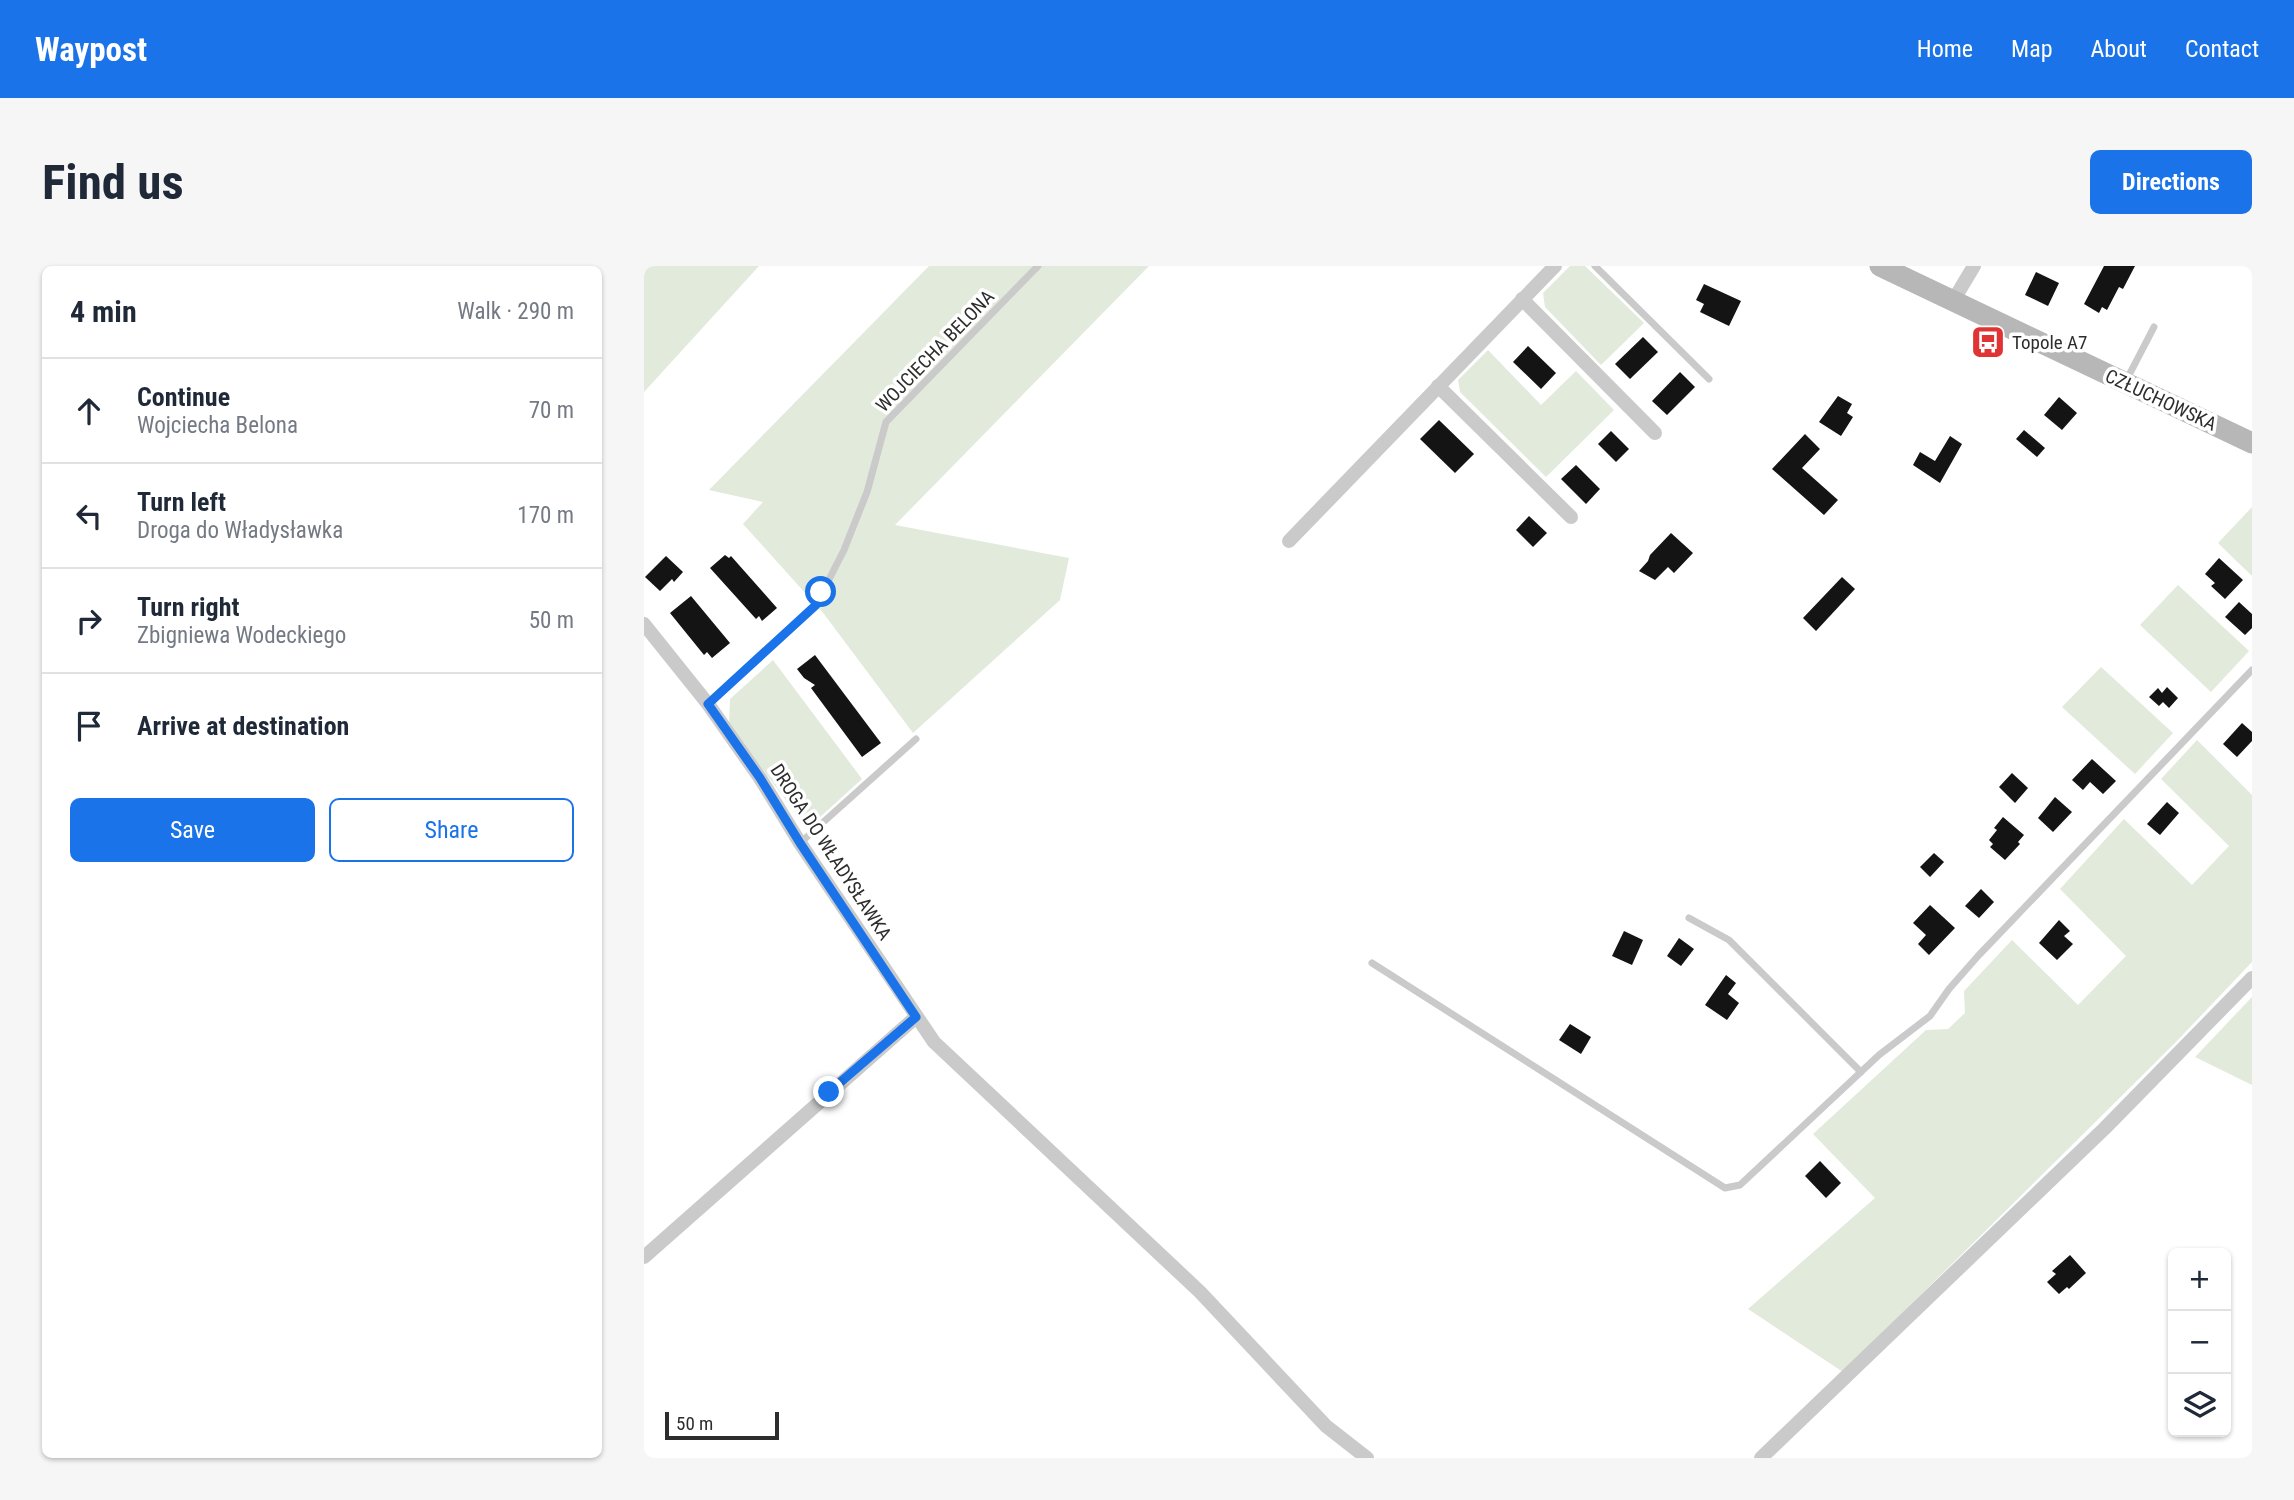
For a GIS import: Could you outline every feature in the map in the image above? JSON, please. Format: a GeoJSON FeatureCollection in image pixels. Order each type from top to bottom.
{"type":"FeatureCollection","features":[{"type":"Feature","properties":{"kind":"main road","name":"CZŁUCHOWSKA"},"geometry":{"type":"LineString","coordinates":[[1880,266],[2252,443]]}},
{"type":"Feature","properties":{"kind":"street"},"geometry":{"type":"LineString","coordinates":[[1289,541],[1555,266]]}},
{"type":"Feature","properties":{"kind":"street"},"geometry":{"type":"LineString","coordinates":[[1953,300],[1975,266]]}},
{"type":"Feature","properties":{"kind":"street"},"geometry":{"type":"LineString","coordinates":[[1522,299],[1655,433]]}},
{"type":"Feature","properties":{"kind":"street"},"geometry":{"type":"LineString","coordinates":[[1438,386],[1571,517]]}},
{"type":"Feature","properties":{"kind":"street","name":"DROGA DO WŁADYSŁAWKA"},"geometry":{"type":"LineString","coordinates":[[644,624],[708,704],[760,778],[800,843],[934,1042],[1200,1292],[1326,1426],[1367,1458]]}},
{"type":"Feature","properties":{"kind":"street"},"geometry":{"type":"LineString","coordinates":[[1760,1458],[2105,1128],[2252,978]]}},
{"type":"Feature","properties":{"kind":"street"},"geometry":{"type":"LineString","coordinates":[[644,1257],[916,1017]]}},
{"type":"Feature","properties":{"kind":"lane","name":"WOJCIECHA BELONA"},"geometry":{"type":"LineString","coordinates":[[708,704],[816,605],[844,550],[867,492],[886,422],[1038,266]]}},
{"type":"Feature","properties":{"kind":"lane"},"geometry":{"type":"LineString","coordinates":[[1595,266],[1709,379]]}},
{"type":"Feature","properties":{"kind":"lane"},"geometry":{"type":"LineString","coordinates":[[2125,383],[2154,327]]}},
{"type":"Feature","properties":{"kind":"lane"},"geometry":{"type":"LineString","coordinates":[[1372,963],[1725,1188],[1740,1185],[1880,1055],[1930,1016],[1978,956],[2252,670]]}},
{"type":"Feature","properties":{"kind":"lane"},"geometry":{"type":"LineString","coordinates":[[800,843],[916,739]]}},
{"type":"Feature","properties":{"kind":"lane"},"geometry":{"type":"LineString","coordinates":[[1689,918],[1729,940],[1861,1073]]}},
{"type":"Feature","properties":{"kind":"green space"},"geometry":{"type":"Polygon","coordinates":[[[644,266],[759,266],[644,392],[644,266]]]}},
{"type":"Feature","properties":{"kind":"green space"},"geometry":{"type":"Polygon","coordinates":[[[929,266],[1149,266],[895,525],[1069,558],[1060,600],[913,733],[824,614],[743,524],[763,502],[709,490],[929,266]]]}},
{"type":"Feature","properties":{"kind":"green space"},"geometry":{"type":"Polygon","coordinates":[[[1570,266],[1585,266],[1644,323],[1601,365],[1545,307],[1543,293],[1570,266]]]}},
{"type":"Feature","properties":{"kind":"green space"},"geometry":{"type":"Polygon","coordinates":[[[1488,350],[1541,405],[1576,371],[1614,410],[1546,477],[1460,392],[1458,380],[1488,350]]]}},
{"type":"Feature","properties":{"kind":"green space"},"geometry":{"type":"Polygon","coordinates":[[[2252,507],[2252,576],[2218,543],[2252,507]]]}},
{"type":"Feature","properties":{"kind":"green space"},"geometry":{"type":"Polygon","coordinates":[[[2178,585],[2249,651],[2211,692],[2140,625],[2178,585]]]}},
{"type":"Feature","properties":{"kind":"green space"},"geometry":{"type":"Polygon","coordinates":[[[773,660],[862,779],[819,818],[798,816],[729,725],[730,699],[773,660]]]}},
{"type":"Feature","properties":{"kind":"green space"},"geometry":{"type":"Polygon","coordinates":[[[2101,667],[2173,733],[2135,774],[2062,707],[2101,667]]]}},
{"type":"Feature","properties":{"kind":"green space"},"geometry":{"type":"Polygon","coordinates":[[[2197,740],[2252,795],[2252,962],[2175,1043],[1843,1372],[1748,1309],[1875,1198],[1813,1134],[1926,1030],[1948,1029],[1965,1013],[1964,991],[2012,940],[2078,1005],[2126,956],[2060,889],[2124,819],[2192,885],[2229,846],[2161,779],[2197,740]]]}},
{"type":"Feature","properties":{"kind":"green space"},"geometry":{"type":"Polygon","coordinates":[[[2252,997],[2252,1085],[2195,1057],[2252,997]]]}},
{"type":"Feature","properties":{"kind":"building"},"geometry":{"type":"Polygon","coordinates":[[[2104,266],[2135,266],[2123,289],[2119,287],[2107,310],[2102,307],[2099,313],[2084,304],[2104,266]]]}},
{"type":"Feature","properties":{"kind":"building"},"geometry":{"type":"Polygon","coordinates":[[[2036,272],[2059,283],[2048,306],[2025,295],[2036,272]]]}},
{"type":"Feature","properties":{"kind":"building"},"geometry":{"type":"Polygon","coordinates":[[[1704,284],[1741,301],[1729,326],[1700,312],[1704,304],[1696,300],[1704,284]]]}},
{"type":"Feature","properties":{"kind":"building"},"geometry":{"type":"Polygon","coordinates":[[[1643,337],[1658,352],[1630,379],[1615,364],[1643,337]]]}},
{"type":"Feature","properties":{"kind":"building"},"geometry":{"type":"Polygon","coordinates":[[[1528,346],[1556,373],[1541,389],[1513,362],[1528,346]]]}},
{"type":"Feature","properties":{"kind":"building"},"geometry":{"type":"Polygon","coordinates":[[[1680,372],[1695,387],[1667,415],[1652,401],[1680,372]]]}},
{"type":"Feature","properties":{"kind":"building"},"geometry":{"type":"Polygon","coordinates":[[[1838,396],[1852,404],[1847,413],[1853,417],[1841,436],[1819,422],[1838,396]]]}},
{"type":"Feature","properties":{"kind":"building"},"geometry":{"type":"Polygon","coordinates":[[[2059,397],[2077,413],[2062,430],[2044,415],[2059,397]]]}},
{"type":"Feature","properties":{"kind":"building"},"geometry":{"type":"Polygon","coordinates":[[[1439,420],[1474,454],[1455,473],[1420,439],[1439,420]]]}},
{"type":"Feature","properties":{"kind":"building"},"geometry":{"type":"Polygon","coordinates":[[[2024,430],[2045,448],[2037,457],[2016,439],[2024,430]]]}},
{"type":"Feature","properties":{"kind":"building"},"geometry":{"type":"Polygon","coordinates":[[[1611,431],[1629,449],[1616,462],[1598,444],[1611,431]]]}},
{"type":"Feature","properties":{"kind":"building"},"geometry":{"type":"Polygon","coordinates":[[[1805,434],[1820,449],[1802,468],[1838,500],[1824,515],[1772,469],[1805,434]]]}},
{"type":"Feature","properties":{"kind":"building"},"geometry":{"type":"Polygon","coordinates":[[[1950,436],[1962,444],[1940,483],[1913,465],[1920,452],[1935,461],[1950,436]]]}},
{"type":"Feature","properties":{"kind":"building"},"geometry":{"type":"Polygon","coordinates":[[[1576,465],[1600,489],[1586,504],[1561,479],[1576,465]]]}},
{"type":"Feature","properties":{"kind":"building"},"geometry":{"type":"Polygon","coordinates":[[[1529,516],[1547,533],[1533,547],[1516,530],[1529,516]]]}},
{"type":"Feature","properties":{"kind":"building"},"geometry":{"type":"Polygon","coordinates":[[[1671,533],[1693,553],[1674,573],[1668,567],[1655,580],[1639,571],[1650,555],[1671,533]]]}},
{"type":"Feature","properties":{"kind":"building"},"geometry":{"type":"Polygon","coordinates":[[[725,555],[729,558],[731,556],[777,608],[762,621],[759,616],[756,619],[710,568],[725,555]]]}},
{"type":"Feature","properties":{"kind":"building"},"geometry":{"type":"Polygon","coordinates":[[[666,556],[683,572],[660,591],[645,577],[666,556]]]}},
{"type":"Feature","properties":{"kind":"building"},"geometry":{"type":"Polygon","coordinates":[[[2219,558],[2243,580],[2225,599],[2211,586],[2215,583],[2205,574],[2219,558]]]}},
{"type":"Feature","properties":{"kind":"building"},"geometry":{"type":"Polygon","coordinates":[[[1842,577],[1855,589],[1816,631],[1803,618],[1842,577]]]}},
{"type":"Feature","properties":{"kind":"building"},"geometry":{"type":"Polygon","coordinates":[[[691,596],[730,643],[712,658],[707,652],[704,655],[670,613],[691,596]]]}},
{"type":"Feature","properties":{"kind":"building"},"geometry":{"type":"Polygon","coordinates":[[[2239,602],[2252,614],[2252,628],[2245,635],[2225,617],[2239,602]]]}},
{"type":"Feature","properties":{"kind":"building"},"geometry":{"type":"Polygon","coordinates":[[[815,655],[881,743],[862,757],[811,688],[815,685],[797,669],[815,655]]]}},
{"type":"Feature","properties":{"kind":"building"},"geometry":{"type":"Polygon","coordinates":[[[2167,687],[2178,698],[2169,708],[2163,702],[2159,706],[2149,697],[2158,688],[2162,693],[2167,687]]]}},
{"type":"Feature","properties":{"kind":"building"},"geometry":{"type":"Polygon","coordinates":[[[2242,723],[2252,732],[2252,741],[2237,757],[2223,744],[2242,723]]]}},
{"type":"Feature","properties":{"kind":"building"},"geometry":{"type":"Polygon","coordinates":[[[2092,759],[2116,781],[2103,794],[2090,782],[2083,790],[2072,780],[2092,759]]]}},
{"type":"Feature","properties":{"kind":"building"},"geometry":{"type":"Polygon","coordinates":[[[2012,773],[2028,788],[2015,803],[1999,787],[2012,773]]]}},
{"type":"Feature","properties":{"kind":"building"},"geometry":{"type":"Polygon","coordinates":[[[2055,797],[2072,812],[2053,832],[2038,818],[2055,797]]]}},
{"type":"Feature","properties":{"kind":"building"},"geometry":{"type":"Polygon","coordinates":[[[2167,802],[2179,813],[2160,835],[2147,824],[2167,802]]]}},
{"type":"Feature","properties":{"kind":"building"},"geometry":{"type":"Polygon","coordinates":[[[2003,817],[2024,835],[2018,842],[2020,844],[2005,860],[1990,847],[1993,844],[1989,840],[2003,817]]]}},
{"type":"Feature","properties":{"kind":"building"},"geometry":{"type":"Polygon","coordinates":[[[1934,853],[1944,862],[1930,877],[1920,867],[1934,853]]]}},
{"type":"Feature","properties":{"kind":"building"},"geometry":{"type":"Polygon","coordinates":[[[1981,889],[1994,902],[1979,918],[1965,906],[1981,889]]]}},
{"type":"Feature","properties":{"kind":"building"},"geometry":{"type":"Polygon","coordinates":[[[1930,905],[1955,928],[1929,955],[1918,944],[1926,935],[1913,923],[1930,905]]]}},
{"type":"Feature","properties":{"kind":"building"},"geometry":{"type":"Polygon","coordinates":[[[2059,920],[2070,931],[2064,936],[2073,944],[2057,960],[2039,943],[2059,920]]]}},
{"type":"Feature","properties":{"kind":"building"},"geometry":{"type":"Polygon","coordinates":[[[1624,931],[1643,940],[1632,965],[1612,956],[1624,931]]]}},
{"type":"Feature","properties":{"kind":"building"},"geometry":{"type":"Polygon","coordinates":[[[1679,938],[1694,949],[1681,966],[1667,956],[1679,938]]]}},
{"type":"Feature","properties":{"kind":"building"},"geometry":{"type":"Polygon","coordinates":[[[1726,975],[1736,983],[1728,994],[1739,1003],[1727,1020],[1705,1005],[1726,975]]]}},
{"type":"Feature","properties":{"kind":"building"},"geometry":{"type":"Polygon","coordinates":[[[1570,1024],[1591,1037],[1581,1054],[1559,1040],[1570,1024]]]}},
{"type":"Feature","properties":{"kind":"building"},"geometry":{"type":"Polygon","coordinates":[[[1820,1161],[1841,1183],[1826,1198],[1805,1176],[1820,1161]]]}},
{"type":"Feature","properties":{"kind":"building"},"geometry":{"type":"Polygon","coordinates":[[[2070,1255],[2086,1273],[2069,1289],[2067,1287],[2059,1294],[2047,1282],[2056,1274],[2052,1271],[2070,1255]]]}},
{"type":"Feature","properties":{"kind":"place","name":"Topole A7"},"geometry":{"type":"Point","coordinates":[1988,342]}},
{"type":"Feature","properties":{"kind":"route"},"geometry":{"type":"LineString","coordinates":[[821,592],[816,605],[708,704],[760,778],[916,1017],[829,1092]]}}]}
